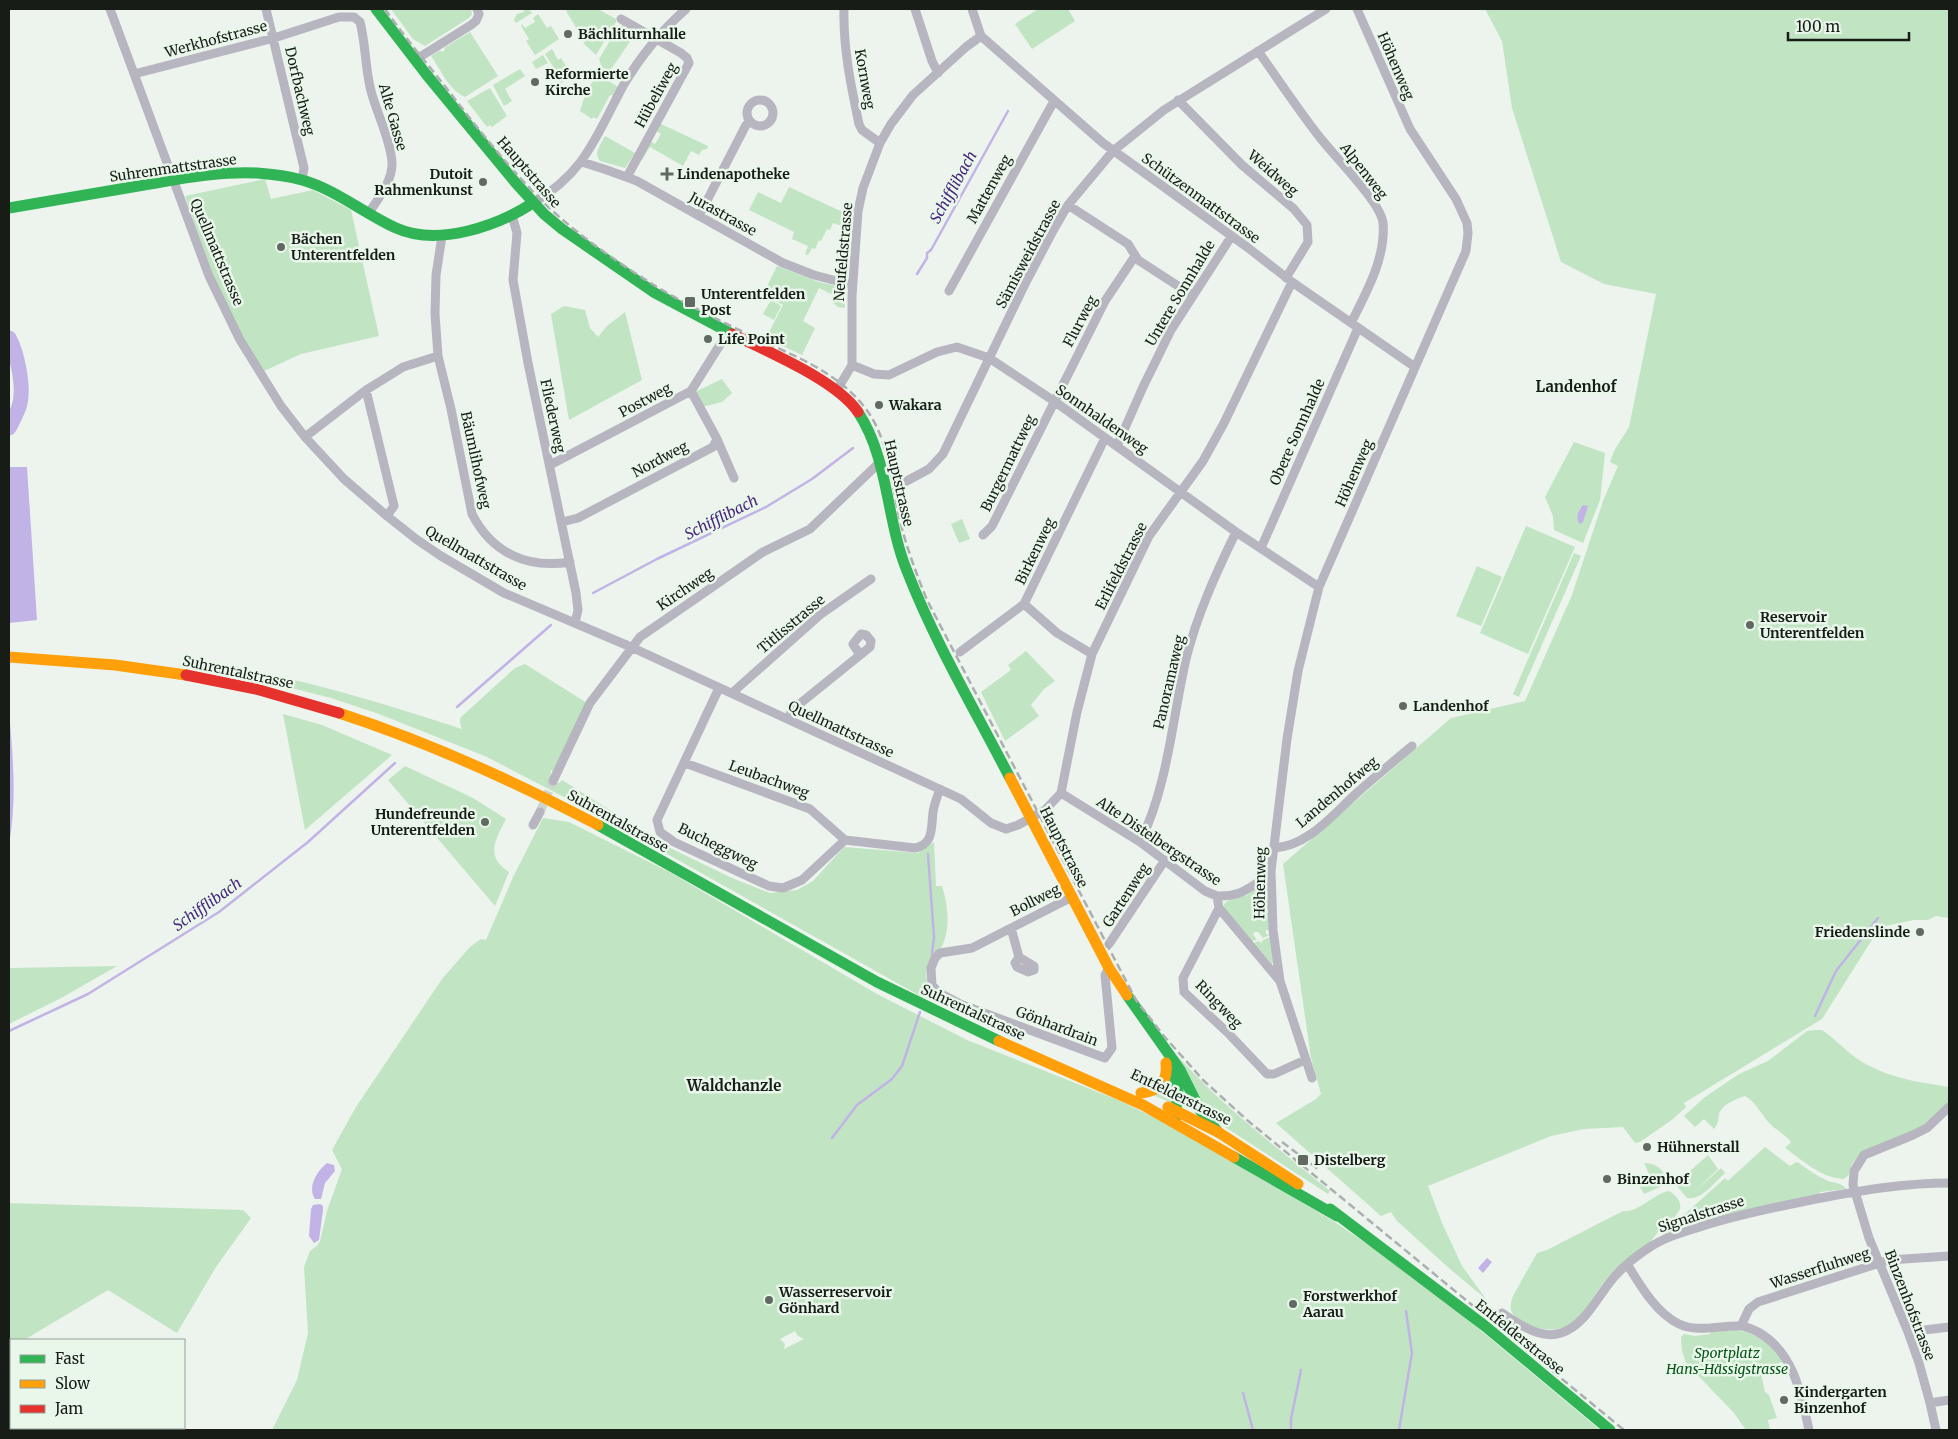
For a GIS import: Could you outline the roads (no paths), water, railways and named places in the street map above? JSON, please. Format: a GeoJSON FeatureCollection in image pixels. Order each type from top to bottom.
{"type":"FeatureCollection","features":[{"type":"Feature","properties":{"kind":"main road","name":"Hauptstrasse"},"geometry":{"type":"LineString","coordinates":[[376,9],[415,60],[533,203],[562,229],[655,293],[837,390],[856,410],[866,424],[876,448],[890,512],[906,570],[929,622],[1110,968],[1162,1047]]}},
{"type":"Feature","properties":{"kind":"main road","name":"Suhrenmattstrasse"},"geometry":{"type":"LineString","coordinates":[[14,207],[173,180],[257,173],[302,180],[405,232],[428,236],[442,236],[478,228],[512,215],[533,203]]}},
{"type":"Feature","properties":{"kind":"main road","name":"Suhrentalstrasse"},"geometry":{"type":"LineString","coordinates":[[9,657],[139,667],[234,684],[289,698],[407,737],[469,762],[564,808],[856,971],[922,1005],[1112,1090],[1178,1116]]}},
{"type":"Feature","properties":{"kind":"main road","name":"Entfelderstrasse"},"geometry":{"type":"LineString","coordinates":[[994,1038],[1043,1053],[1141,1094],[1337,1216],[1405,1264],[1485,1326],[1610,1430]]}},
{"type":"Feature","properties":{"kind":"main road"},"geometry":{"type":"LineString","coordinates":[[1162,1047],[1180,1070],[1190,1091],[1218,1132]]}},
{"type":"Feature","properties":{"kind":"main road"},"geometry":{"type":"LineString","coordinates":[[1141,1094],[1162,1087],[1167,1077],[1162,1047]]}},
{"type":"Feature","properties":{"kind":"main road"},"geometry":{"type":"LineString","coordinates":[[1162,1047],[1178,1086],[1178,1116]]}},
{"type":"Feature","properties":{"kind":"main road"},"geometry":{"type":"LineString","coordinates":[[1178,1116],[1188,1106],[1190,1091]]}},
{"type":"Feature","properties":{"kind":"main road","name":"Entfelderstrasse"},"geometry":{"type":"LineString","coordinates":[[1178,1116],[1218,1132],[1276,1167],[1311,1193],[1337,1216]]}},
{"type":"Feature","properties":{"kind":"street","name":"Quellmattstrasse"},"geometry":{"type":"LineString","coordinates":[[110,9],[208,276],[240,340],[281,406],[305,437],[344,479],[386,516],[441,556],[504,593],[631,647],[940,789],[961,799],[998,826],[1006,829],[1014,827],[1031,817]]}},
{"type":"Feature","properties":{"kind":"street","name":"Dorfbachweg"},"geometry":{"type":"LineString","coordinates":[[266,9],[304,168],[302,180]]}},
{"type":"Feature","properties":{"kind":"street"},"geometry":{"type":"LineString","coordinates":[[415,60],[471,26],[476,21],[477,9]]}},
{"type":"Feature","properties":{"kind":"street"},"geometry":{"type":"LineString","coordinates":[[533,203],[568,177],[582,162],[624,84],[656,38],[686,9]]}},
{"type":"Feature","properties":{"kind":"street","name":"Kornweg"},"geometry":{"type":"LineString","coordinates":[[844,9],[846,49],[859,124],[865,133],[880,143]]}},
{"type":"Feature","properties":{"kind":"street"},"geometry":{"type":"LineString","coordinates":[[915,9],[932,61],[938,73]]}},
{"type":"Feature","properties":{"kind":"street"},"geometry":{"type":"LineString","coordinates":[[972,9],[981,36]]}},
{"type":"Feature","properties":{"kind":"street","name":"Sämisweidstrasse"},"geometry":{"type":"LineString","coordinates":[[902,484],[921,475],[940,458],[1029,276],[1068,205],[1113,151],[1144,124],[1178,100],[1326,9]]}},
{"type":"Feature","properties":{"kind":"street","name":"Höhenweg"},"geometry":{"type":"LineString","coordinates":[[1280,981],[1273,930],[1271,876],[1289,724],[1305,635],[1318,587],[1466,251],[1468,233],[1467,223],[1456,199],[1410,129],[1357,9]]}},
{"type":"Feature","properties":{"kind":"street","name":"Werkhofstrasse"},"geometry":{"type":"LineString","coordinates":[[134,74],[274,38],[339,18],[354,17],[360,22]]}},
{"type":"Feature","properties":{"kind":"street"},"geometry":{"type":"LineString","coordinates":[[621,19],[656,38]]}},
{"type":"Feature","properties":{"kind":"street","name":"Alte Gasse"},"geometry":{"type":"LineString","coordinates":[[360,22],[364,58],[371,92],[392,162],[388,180],[383,191],[368,214]]}},
{"type":"Feature","properties":{"kind":"street","name":"Neufeldstrasse"},"geometry":{"type":"LineString","coordinates":[[852,365],[852,285],[858,211],[863,188],[880,143],[891,124],[913,95],[966,47],[981,36]]}},
{"type":"Feature","properties":{"kind":"street","name":"Schützenmattstrasse"},"geometry":{"type":"LineString","coordinates":[[981,36],[1113,151],[1289,280],[1415,367]]}},
{"type":"Feature","properties":{"kind":"street","name":"Hübeliweg"},"geometry":{"type":"LineString","coordinates":[[627,177],[689,63],[687,58],[681,53],[656,38]]}},
{"type":"Feature","properties":{"kind":"street","name":"Alpenweg"},"geometry":{"type":"LineString","coordinates":[[1258,51],[1318,135],[1376,205],[1383,221],[1383,244],[1380,259],[1354,325]]}},
{"type":"Feature","properties":{"kind":"street","name":"Weidweg"},"geometry":{"type":"LineString","coordinates":[[1178,100],[1242,166],[1294,209],[1307,225],[1308,242],[1289,280]]}},
{"type":"Feature","properties":{"kind":"street","name":"Mattenweg"},"geometry":{"type":"LineString","coordinates":[[949,291],[1054,101]]}},
{"type":"Feature","properties":{"kind":"street"},"geometry":{"type":"LineString","coordinates":[[699,216],[746,125],[750,122]]}},
{"type":"Feature","properties":{"kind":"street","name":"Jurastrasse"},"geometry":{"type":"LineString","coordinates":[[582,162],[627,177],[783,263],[814,275],[852,285]]}},
{"type":"Feature","properties":{"kind":"street"},"geometry":{"type":"LineString","coordinates":[[1068,205],[1128,244],[1135,256],[1192,296]]}},
{"type":"Feature","properties":{"kind":"street","name":"Fliederweg"},"geometry":{"type":"LineString","coordinates":[[512,215],[517,234],[513,280],[570,562],[578,610],[575,623]]}},
{"type":"Feature","properties":{"kind":"street","name":"Bäumlihofweg"},"geometry":{"type":"LineString","coordinates":[[442,236],[436,275],[435,314],[438,356],[451,409],[472,514],[479,528],[512,556],[534,563],[555,564],[570,562]]}},
{"type":"Feature","properties":{"kind":"street","name":"Untere Sonnhalde"},"geometry":{"type":"LineString","coordinates":[[1117,446],[1171,330],[1231,237]]}},
{"type":"Feature","properties":{"kind":"street","name":"Flurweg"},"geometry":{"type":"LineString","coordinates":[[1054,401],[1104,301],[1135,256]]}},
{"type":"Feature","properties":{"kind":"street","name":"Erlifeldstrasse"},"geometry":{"type":"LineString","coordinates":[[1061,793],[1092,654],[1149,536],[1203,461],[1224,423],[1289,280]]}},
{"type":"Feature","properties":{"kind":"street","name":"Obere Sonnhalde"},"geometry":{"type":"LineString","coordinates":[[1261,548],[1354,325]]}},
{"type":"Feature","properties":{"kind":"street","name":"Postweg"},"geometry":{"type":"LineString","coordinates":[[550,465],[691,391],[728,332]]}},
{"type":"Feature","properties":{"kind":"street","name":"Sonnhaldenweg"},"geometry":{"type":"LineString","coordinates":[[852,365],[874,374],[889,375],[936,352],[957,347],[989,358],[1054,401],[1236,532],[1318,587]]}},
{"type":"Feature","properties":{"kind":"street"},"geometry":{"type":"LineString","coordinates":[[305,437],[366,390],[403,367],[438,356]]}},
{"type":"Feature","properties":{"kind":"street"},"geometry":{"type":"LineString","coordinates":[[837,390],[852,365]]}},
{"type":"Feature","properties":{"kind":"street"},"geometry":{"type":"LineString","coordinates":[[366,390],[394,506],[386,516]]}},
{"type":"Feature","properties":{"kind":"street"},"geometry":{"type":"LineString","coordinates":[[691,391],[717,438],[734,478]]}},
{"type":"Feature","properties":{"kind":"street","name":"Burgermattweg"},"geometry":{"type":"LineString","coordinates":[[983,535],[992,526],[1054,401]]}},
{"type":"Feature","properties":{"kind":"street","name":"Nordweg"},"geometry":{"type":"LineString","coordinates":[[562,522],[578,518],[713,447],[717,438]]}},
{"type":"Feature","properties":{"kind":"street","name":"Birkenweg"},"geometry":{"type":"LineString","coordinates":[[960,652],[1024,604],[1105,438]]}},
{"type":"Feature","properties":{"kind":"street","name":"Kirchweg"},"geometry":{"type":"LineString","coordinates":[[553,781],[590,704],[640,637],[763,552],[810,529],[880,463]]}},
{"type":"Feature","properties":{"kind":"street","name":"Panoramaweg"},"geometry":{"type":"LineString","coordinates":[[1140,842],[1158,800],[1186,658],[1197,621],[1216,572],[1236,532]]}},
{"type":"Feature","properties":{"kind":"street","name":"Titlisstrasse"},"geometry":{"type":"LineString","coordinates":[[732,693],[821,614],[871,579]]}},
{"type":"Feature","properties":{"kind":"street"},"geometry":{"type":"LineString","coordinates":[[1024,604],[1057,633],[1092,654]]}},
{"type":"Feature","properties":{"kind":"street"},"geometry":{"type":"LineString","coordinates":[[788,719],[792,710],[860,655]]}},
{"type":"Feature","properties":{"kind":"street","name":"Bucheggweg"},"geometry":{"type":"LineString","coordinates":[[719,688],[657,820],[660,832],[674,842],[768,886],[783,888],[802,880],[845,840]]}},
{"type":"Feature","properties":{"kind":"street","name":"Landenhofweg"},"geometry":{"type":"LineString","coordinates":[[1274,848],[1289,846],[1315,831],[1412,746]]}},
{"type":"Feature","properties":{"kind":"street","name":"Leubachweg"},"geometry":{"type":"LineString","coordinates":[[685,763],[810,809],[845,840]]}},
{"type":"Feature","properties":{"kind":"street"},"geometry":{"type":"LineString","coordinates":[[845,840],[915,848],[925,845],[931,836],[934,810],[940,789]]}},
{"type":"Feature","properties":{"kind":"street"},"geometry":{"type":"LineString","coordinates":[[1031,817],[1045,810],[1061,793]]}},
{"type":"Feature","properties":{"kind":"street","name":"Alte Distelbergstrasse"},"geometry":{"type":"LineString","coordinates":[[1061,793],[1140,842],[1205,891],[1217,896],[1219,908],[1280,981],[1312,1078]]}},
{"type":"Feature","properties":{"kind":"street"},"geometry":{"type":"LineString","coordinates":[[533,825],[540,812]]}},
{"type":"Feature","properties":{"kind":"street","name":"Gartenweg"},"geometry":{"type":"LineString","coordinates":[[1109,944],[1165,860]]}},
{"type":"Feature","properties":{"kind":"street"},"geometry":{"type":"LineString","coordinates":[[1217,896],[1245,892],[1261,880],[1271,876]]}},
{"type":"Feature","properties":{"kind":"street","name":"Bollweg"},"geometry":{"type":"LineString","coordinates":[[931,968],[935,958],[940,953],[972,948],[1072,897]]}},
{"type":"Feature","properties":{"kind":"street","name":"Ringweg"},"geometry":{"type":"LineString","coordinates":[[1219,908],[1214,914],[1183,978],[1184,992],[1227,1032],[1267,1074],[1274,1074],[1305,1060]]}},
{"type":"Feature","properties":{"kind":"street","name":"Bollweg"},"geometry":{"type":"LineString","coordinates":[[1011,928],[1019,957]]}},
{"type":"Feature","properties":{"kind":"street","name":"Gönhardrain"},"geometry":{"type":"LineString","coordinates":[[931,968],[932,985],[948,999],[1106,1058],[1112,1048],[1105,975],[1110,968]]}},
{"type":"Feature","properties":{"kind":"street"},"geometry":{"type":"LineString","coordinates":[[1855,1191],[1852,1185],[1854,1171],[1864,1155],[1913,1136],[1927,1128],[1949,1107]]}},
{"type":"Feature","properties":{"kind":"street","name":"Signalstrasse"},"geometry":{"type":"LineString","coordinates":[[1502,1313],[1533,1331],[1545,1335],[1560,1334],[1582,1319],[1605,1287],[1627,1264],[1662,1240],[1743,1214],[1855,1191],[1949,1182]]}},
{"type":"Feature","properties":{"kind":"street","name":"Binzenhofstrasse"},"geometry":{"type":"LineString","coordinates":[[1855,1191],[1879,1262],[1908,1332],[1930,1403],[1936,1430]]}},
{"type":"Feature","properties":{"kind":"street","name":"Wasserfluhweg"},"geometry":{"type":"LineString","coordinates":[[1741,1326],[1749,1309],[1758,1302],[1879,1262],[1949,1256]]}},
{"type":"Feature","properties":{"kind":"street"},"geometry":{"type":"LineString","coordinates":[[1627,1264],[1650,1298],[1678,1323],[1702,1328],[1741,1326],[1751,1329],[1769,1340],[1790,1365],[1799,1389],[1809,1430]]}},
{"type":"Feature","properties":{"kind":"street"},"geometry":{"type":"LineString","coordinates":[[1908,1332],[1949,1327]]}},
{"type":"Feature","properties":{"kind":"street"},"geometry":{"type":"LineString","coordinates":[[1930,1403],[1949,1400]]}},
{"type":"Feature","properties":{"kind":"waterway","name":"Schifflibach"},"geometry":{"type":"LineString","coordinates":[[917,274],[927,258],[927,253],[931,250],[1008,111]]}},
{"type":"Feature","properties":{"kind":"waterway"},"geometry":{"type":"LineString","coordinates":[[9,338],[17,360],[21,388],[19,406],[9,428]]}},
{"type":"Feature","properties":{"kind":"waterway","name":"Schifflibach"},"geometry":{"type":"LineString","coordinates":[[593,593],[657,559],[766,507],[812,479],[853,448]]}},
{"type":"Feature","properties":{"kind":"waterway","name":"Schifflibach"},"geometry":{"type":"LineString","coordinates":[[457,707],[551,625]]}},
{"type":"Feature","properties":{"kind":"waterway","name":"Schifflibach"},"geometry":{"type":"LineString","coordinates":[[9,1031],[88,994],[219,912],[308,842],[395,763]]}},
{"type":"Feature","properties":{"kind":"waterway"},"geometry":{"type":"LineString","coordinates":[[928,854],[934,937],[932,954]]}},
{"type":"Feature","properties":{"kind":"waterway"},"geometry":{"type":"LineString","coordinates":[[1815,1016],[1836,971],[1878,918]]}},
{"type":"Feature","properties":{"kind":"waterway"},"geometry":{"type":"LineString","coordinates":[[832,1138],[857,1105],[892,1079],[902,1066],[920,1012]]}},
{"type":"Feature","properties":{"kind":"waterway"},"geometry":{"type":"LineString","coordinates":[[1399,1430],[1412,1353],[1406,1311]]}},
{"type":"Feature","properties":{"kind":"waterway"},"geometry":{"type":"LineString","coordinates":[[1291,1430],[1291,1419],[1301,1370]]}},
{"type":"Feature","properties":{"kind":"waterway"},"geometry":{"type":"LineString","coordinates":[[1243,1393],[1253,1430]]}},
{"type":"Feature","properties":{"kind":"tunnel"},"geometry":{"type":"LineString","coordinates":[[540,812],[553,781]]}},
{"type":"Feature","properties":{"kind":"railway"},"geometry":{"type":"LineString","coordinates":[[385,9],[478,129],[526,185],[564,221],[606,253],[662,290],[816,367],[843,385],[855,396],[874,421],[880,434],[888,461],[902,528],[911,559],[927,600],[1136,1000],[1163,1035],[1203,1080],[1247,1120],[1624,1430]]}},
{"type":"Feature","properties":{"kind":"railway"},"geometry":{"type":"LineString","coordinates":[[1282,1142],[1318,1169]]}},
{"type":"Feature","properties":{"kind":"place","name":"Bächliturnhalle"},"geometry":{"type":"Point","coordinates":[568,34]}},
{"type":"Feature","properties":{"kind":"place","name":"Reformierte Kirche"},"geometry":{"type":"Point","coordinates":[535,82]}},
{"type":"Feature","properties":{"kind":"place","name":"Lindenapotheke"},"geometry":{"type":"Point","coordinates":[667,174]}},
{"type":"Feature","properties":{"kind":"place","name":"Dutoit Rahmenkunst"},"geometry":{"type":"Point","coordinates":[483,182]}},
{"type":"Feature","properties":{"kind":"place","name":"Bächen Unterentfelden"},"geometry":{"type":"Point","coordinates":[281,247]}},
{"type":"Feature","properties":{"kind":"place","name":"Unterentfelden Post"},"geometry":{"type":"Point","coordinates":[690,302]}},
{"type":"Feature","properties":{"kind":"place","name":"Life Point"},"geometry":{"type":"Point","coordinates":[708,339]}},
{"type":"Feature","properties":{"kind":"place","name":"Wakara"},"geometry":{"type":"Point","coordinates":[879,405]}},
{"type":"Feature","properties":{"kind":"place","name":"Reservoir Unterentfelden"},"geometry":{"type":"Point","coordinates":[1750,625]}},
{"type":"Feature","properties":{"kind":"place","name":"Landenhof"},"geometry":{"type":"Point","coordinates":[1403,706]}},
{"type":"Feature","properties":{"kind":"place","name":"Hundefreunde Unterentfelden"},"geometry":{"type":"Point","coordinates":[485,822]}},
{"type":"Feature","properties":{"kind":"place","name":"Friedenslinde"},"geometry":{"type":"Point","coordinates":[1920,932]}},
{"type":"Feature","properties":{"kind":"place","name":"Hühnerstall"},"geometry":{"type":"Point","coordinates":[1647,1147]}},
{"type":"Feature","properties":{"kind":"place","name":"Distelberg"},"geometry":{"type":"Point","coordinates":[1303,1160]}},
{"type":"Feature","properties":{"kind":"place","name":"Binzenhof"},"geometry":{"type":"Point","coordinates":[1607,1179]}},
{"type":"Feature","properties":{"kind":"place","name":"Wasserreservoir Gönhard"},"geometry":{"type":"Point","coordinates":[769,1300]}},
{"type":"Feature","properties":{"kind":"place","name":"Forstwerkhof Aarau"},"geometry":{"type":"Point","coordinates":[1293,1304]}},
{"type":"Feature","properties":{"kind":"place","name":"Kindergarten Binzenhof"},"geometry":{"type":"Point","coordinates":[1784,1400]}},
{"type":"Feature","properties":{"kind":"district","name":"Landenhof"},"geometry":{"type":"Point","coordinates":[1576,386]}},
{"type":"Feature","properties":{"kind":"district","name":"Waldchanzle"},"geometry":{"type":"Point","coordinates":[734,1085]}},
{"type":"Feature","properties":{"kind":"park label","name":"Sportplatz Hans-Hässigstrasse"},"geometry":{"type":"Point","coordinates":[1727,1362]}}]}
